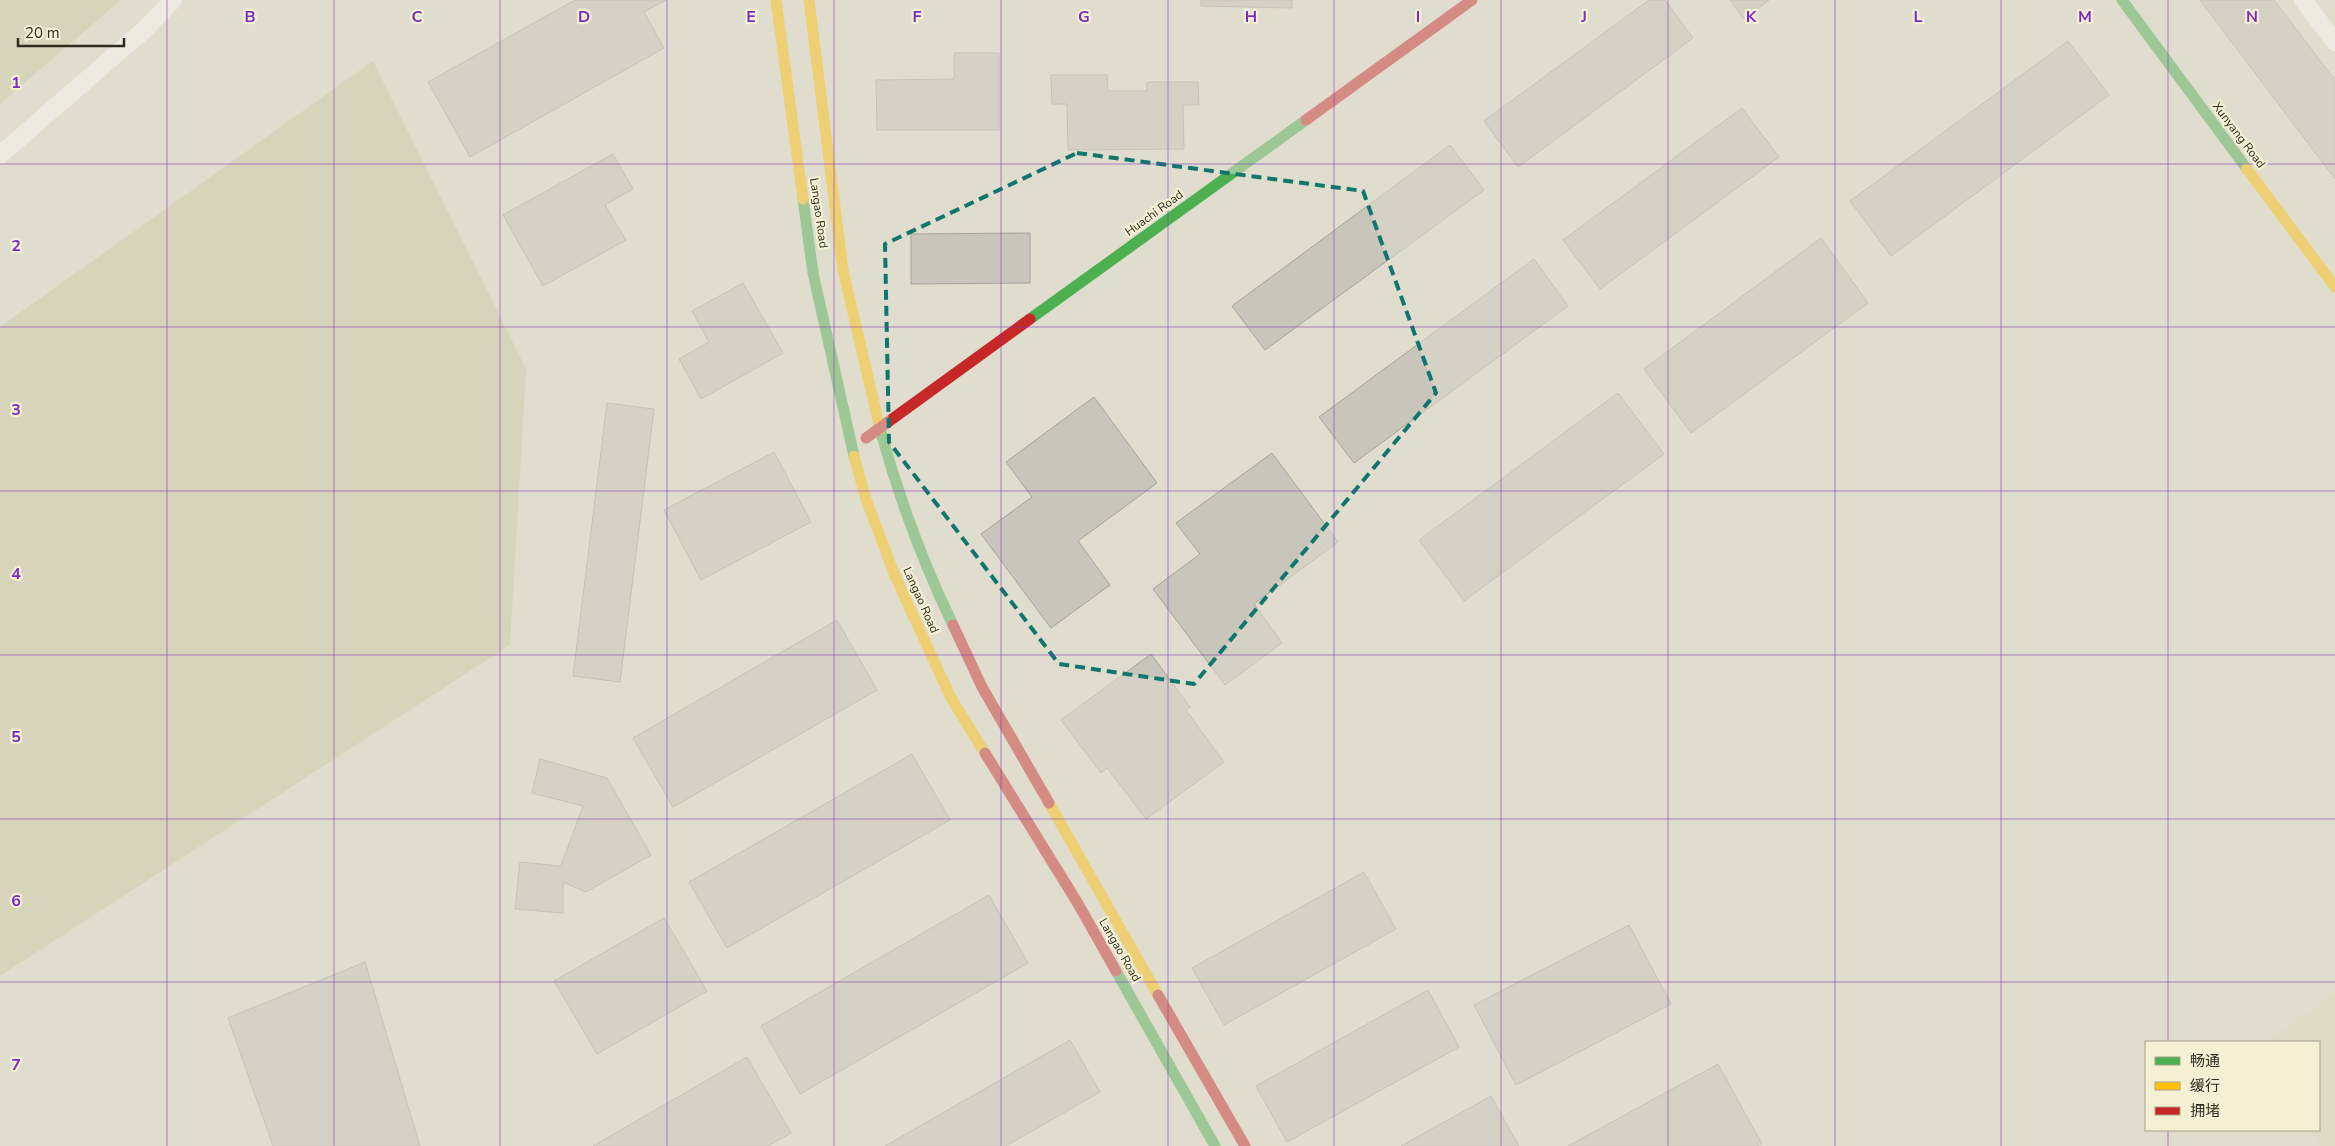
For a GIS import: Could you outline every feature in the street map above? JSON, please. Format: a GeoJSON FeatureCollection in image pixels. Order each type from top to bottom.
{"type":"FeatureCollection","features":[{"type":"Feature","properties":{"kind":"main road","name":"Langao Road"},"geometry":{"type":"LineString","coordinates":[[776,0],[813,273],[852,447],[866,499],[895,576],[951,698],[1077,902],[1216,1146]]}},
{"type":"Feature","properties":{"kind":"main road","name":"Langao Road"},"geometry":{"type":"LineString","coordinates":[[809,0],[843,270],[880,430],[899,496],[924,564],[982,687],[1244,1146]]}},
{"type":"Feature","properties":{"kind":"main road","name":"Huachi Road"},"geometry":{"type":"LineString","coordinates":[[852,447],[880,430],[1472,0]]}},
{"type":"Feature","properties":{"kind":"main road","name":"Xunyang Road"},"geometry":{"type":"LineString","coordinates":[[2122,0],[2335,287]]}},
{"type":"Feature","properties":{"kind":"lane"},"geometry":{"type":"LineString","coordinates":[[0,155],[144,30],[173,0]]}},
{"type":"Feature","properties":{"kind":"lane"},"geometry":{"type":"LineString","coordinates":[[2304,0],[2335,42]]}},
{"type":"Feature","properties":{"kind":"highlighted area"},"geometry":{"type":"Polygon","coordinates":[[[1077,153],[1363,191],[1436,393],[1194,684],[1059,664],[889,442],[885,244],[1077,153]]]}},
{"type":"Feature","properties":{"kind":"shaded area"},"geometry":{"type":"Polygon","coordinates":[[[0,0],[121,0],[0,104],[0,0]]]}},
{"type":"Feature","properties":{"kind":"shaded area"},"geometry":{"type":"Polygon","coordinates":[[[373,61],[526,369],[510,645],[0,976],[0,327],[373,61]]]}},
{"type":"Feature","properties":{"kind":"shaded area"},"geometry":{"type":"Polygon","coordinates":[[[2335,993],[2335,1146],[2321,1146],[2310,1131],[2320,1131],[2320,1041],[2268,1041],[2335,993]]]}},
{"type":"Feature","properties":{"kind":"building"},"geometry":{"type":"Polygon","coordinates":[[[575,0],[666,0],[644,12],[664,48],[470,157],[428,82],[575,0]]]}},
{"type":"Feature","properties":{"kind":"building"},"geometry":{"type":"Polygon","coordinates":[[[1201,0],[1292,0],[1292,8],[1201,6],[1201,0]]]}},
{"type":"Feature","properties":{"kind":"building"},"geometry":{"type":"Polygon","coordinates":[[[1649,0],[1665,0],[1693,38],[1518,167],[1484,121],[1649,0]]]}},
{"type":"Feature","properties":{"kind":"building"},"geometry":{"type":"Polygon","coordinates":[[[1730,0],[1769,0],[1744,19],[1730,0]]]}},
{"type":"Feature","properties":{"kind":"building"},"geometry":{"type":"Polygon","coordinates":[[[2200,0],[2274,0],[2335,80],[2335,179],[2200,0]]]}},
{"type":"Feature","properties":{"kind":"building"},"geometry":{"type":"Polygon","coordinates":[[[2068,41],[2109,95],[1891,256],[1850,201],[2068,41]]]}},
{"type":"Feature","properties":{"kind":"building"},"geometry":{"type":"Polygon","coordinates":[[[954,53],[999,53],[999,130],[877,130],[876,80],[954,79],[954,53]]]}},
{"type":"Feature","properties":{"kind":"building"},"geometry":{"type":"Polygon","coordinates":[[[1051,75],[1107,75],[1108,91],[1147,91],[1147,82],[1198,82],[1199,105],[1183,105],[1184,149],[1068,150],[1067,104],[1052,104],[1051,75]]]}},
{"type":"Feature","properties":{"kind":"building"},"geometry":{"type":"Polygon","coordinates":[[[1742,108],[1779,157],[1600,289],[1563,240],[1742,108]]]}},
{"type":"Feature","properties":{"kind":"building"},"geometry":{"type":"Polygon","coordinates":[[[1450,145],[1484,190],[1265,350],[1232,306],[1450,145]]]}},
{"type":"Feature","properties":{"kind":"building"},"geometry":{"type":"Polygon","coordinates":[[[613,154],[633,189],[605,205],[626,240],[543,286],[503,215],[613,154]]]}},
{"type":"Feature","properties":{"kind":"building"},"geometry":{"type":"Polygon","coordinates":[[[1030,233],[1030,283],[911,284],[911,234],[1030,233]]]}},
{"type":"Feature","properties":{"kind":"building"},"geometry":{"type":"Polygon","coordinates":[[[1821,238],[1868,303],[1691,433],[1644,369],[1821,238]]]}},
{"type":"Feature","properties":{"kind":"building"},"geometry":{"type":"Polygon","coordinates":[[[1534,259],[1568,306],[1354,463],[1319,417],[1534,259]]]}},
{"type":"Feature","properties":{"kind":"building"},"geometry":{"type":"Polygon","coordinates":[[[743,283],[783,353],[701,399],[679,359],[709,342],[692,311],[743,283]]]}},
{"type":"Feature","properties":{"kind":"building"},"geometry":{"type":"Polygon","coordinates":[[[1618,393],[1664,454],[1464,601],[1419,540],[1618,393]]]}},
{"type":"Feature","properties":{"kind":"building"},"geometry":{"type":"Polygon","coordinates":[[[1094,397],[1157,483],[1078,541],[1110,585],[1051,628],[981,534],[1032,497],[1006,462],[1094,397]]]}},
{"type":"Feature","properties":{"kind":"building"},"geometry":{"type":"Polygon","coordinates":[[[607,403],[654,409],[620,682],[573,676],[607,403]]]}},
{"type":"Feature","properties":{"kind":"building"},"geometry":{"type":"Polygon","coordinates":[[[774,452],[811,522],[701,580],[664,510],[774,452]]]}},
{"type":"Feature","properties":{"kind":"building"},"geometry":{"type":"Polygon","coordinates":[[[1272,453],[1338,542],[1254,604],[1282,643],[1225,685],[1153,589],[1200,554],[1176,523],[1272,453]]]}},
{"type":"Feature","properties":{"kind":"building"},"geometry":{"type":"Polygon","coordinates":[[[837,620],[877,690],[673,807],[633,738],[837,620]]]}},
{"type":"Feature","properties":{"kind":"building"},"geometry":{"type":"Polygon","coordinates":[[[1151,654],[1190,707],[1186,710],[1224,762],[1146,819],[1107,768],[1101,773],[1061,720],[1151,654]]]}},
{"type":"Feature","properties":{"kind":"building"},"geometry":{"type":"Polygon","coordinates":[[[912,754],[950,820],[727,948],[689,882],[912,754]]]}},
{"type":"Feature","properties":{"kind":"building"},"geometry":{"type":"Polygon","coordinates":[[[540,759],[607,778],[651,855],[586,892],[563,882],[563,913],[515,909],[520,862],[561,866],[583,806],[532,793],[540,759]]]}},
{"type":"Feature","properties":{"kind":"building"},"geometry":{"type":"Polygon","coordinates":[[[1364,872],[1396,929],[1224,1025],[1192,968],[1364,872]]]}},
{"type":"Feature","properties":{"kind":"building"},"geometry":{"type":"Polygon","coordinates":[[[989,895],[1028,963],[800,1094],[761,1026],[989,895]]]}},
{"type":"Feature","properties":{"kind":"building"},"geometry":{"type":"Polygon","coordinates":[[[664,918],[707,991],[597,1054],[554,981],[664,918]]]}},
{"type":"Feature","properties":{"kind":"building"},"geometry":{"type":"Polygon","coordinates":[[[1629,925],[1671,1004],[1516,1085],[1474,1005],[1629,925]]]}},
{"type":"Feature","properties":{"kind":"building"},"geometry":{"type":"Polygon","coordinates":[[[365,962],[420,1146],[273,1146],[228,1018],[365,962]]]}},
{"type":"Feature","properties":{"kind":"building"},"geometry":{"type":"Polygon","coordinates":[[[1428,990],[1459,1047],[1287,1142],[1256,1086],[1428,990]]]}},
{"type":"Feature","properties":{"kind":"building"},"geometry":{"type":"Polygon","coordinates":[[[1070,1040],[1100,1092],[1006,1146],[885,1146],[1070,1040]]]}},
{"type":"Feature","properties":{"kind":"building"},"geometry":{"type":"Polygon","coordinates":[[[747,1057],[791,1133],[768,1146],[593,1146],[747,1057]]]}},
{"type":"Feature","properties":{"kind":"building"},"geometry":{"type":"Polygon","coordinates":[[[1718,1064],[1762,1144],[1757,1146],[1568,1146],[1718,1064]]]}},
{"type":"Feature","properties":{"kind":"building"},"geometry":{"type":"Polygon","coordinates":[[[1491,1096],[1519,1146],[1401,1146],[1491,1096]]]}},
{"type":"Feature","properties":{"kind":"traffic: fast"},"geometry":{"type":"LineString","coordinates":[[2122,0],[2247,169]]}},
{"type":"Feature","properties":{"kind":"traffic: fast"},"geometry":{"type":"LineString","coordinates":[[1030,319],[1306,120]]}},
{"type":"Feature","properties":{"kind":"traffic: fast"},"geometry":{"type":"LineString","coordinates":[[803,199],[813,273],[854,456]]}},
{"type":"Feature","properties":{"kind":"traffic: fast"},"geometry":{"type":"LineString","coordinates":[[880,429],[912,529],[953,625]]}},
{"type":"Feature","properties":{"kind":"traffic: fast"},"geometry":{"type":"LineString","coordinates":[[1116,971],[1215,1146]]}},
{"type":"Feature","properties":{"kind":"traffic: slow"},"geometry":{"type":"LineString","coordinates":[[776,0],[803,199]]}},
{"type":"Feature","properties":{"kind":"traffic: slow"},"geometry":{"type":"LineString","coordinates":[[809,0],[843,270],[880,429]]}},
{"type":"Feature","properties":{"kind":"traffic: slow"},"geometry":{"type":"LineString","coordinates":[[2247,169],[2335,287]]}},
{"type":"Feature","properties":{"kind":"traffic: slow"},"geometry":{"type":"LineString","coordinates":[[854,456],[866,499],[895,576],[951,698],[985,753]]}},
{"type":"Feature","properties":{"kind":"traffic: slow"},"geometry":{"type":"LineString","coordinates":[[1049,803],[1158,995]]}},
{"type":"Feature","properties":{"kind":"traffic: jam"},"geometry":{"type":"LineString","coordinates":[[1306,120],[1472,0]]}},
{"type":"Feature","properties":{"kind":"traffic: jam"},"geometry":{"type":"LineString","coordinates":[[866,438],[1030,319]]}},
{"type":"Feature","properties":{"kind":"traffic: jam"},"geometry":{"type":"LineString","coordinates":[[953,625],[982,687],[1049,803]]}},
{"type":"Feature","properties":{"kind":"traffic: jam"},"geometry":{"type":"LineString","coordinates":[[985,753],[1077,902],[1116,971]]}},
{"type":"Feature","properties":{"kind":"traffic: jam"},"geometry":{"type":"LineString","coordinates":[[1158,995],[1245,1146]]}}]}
